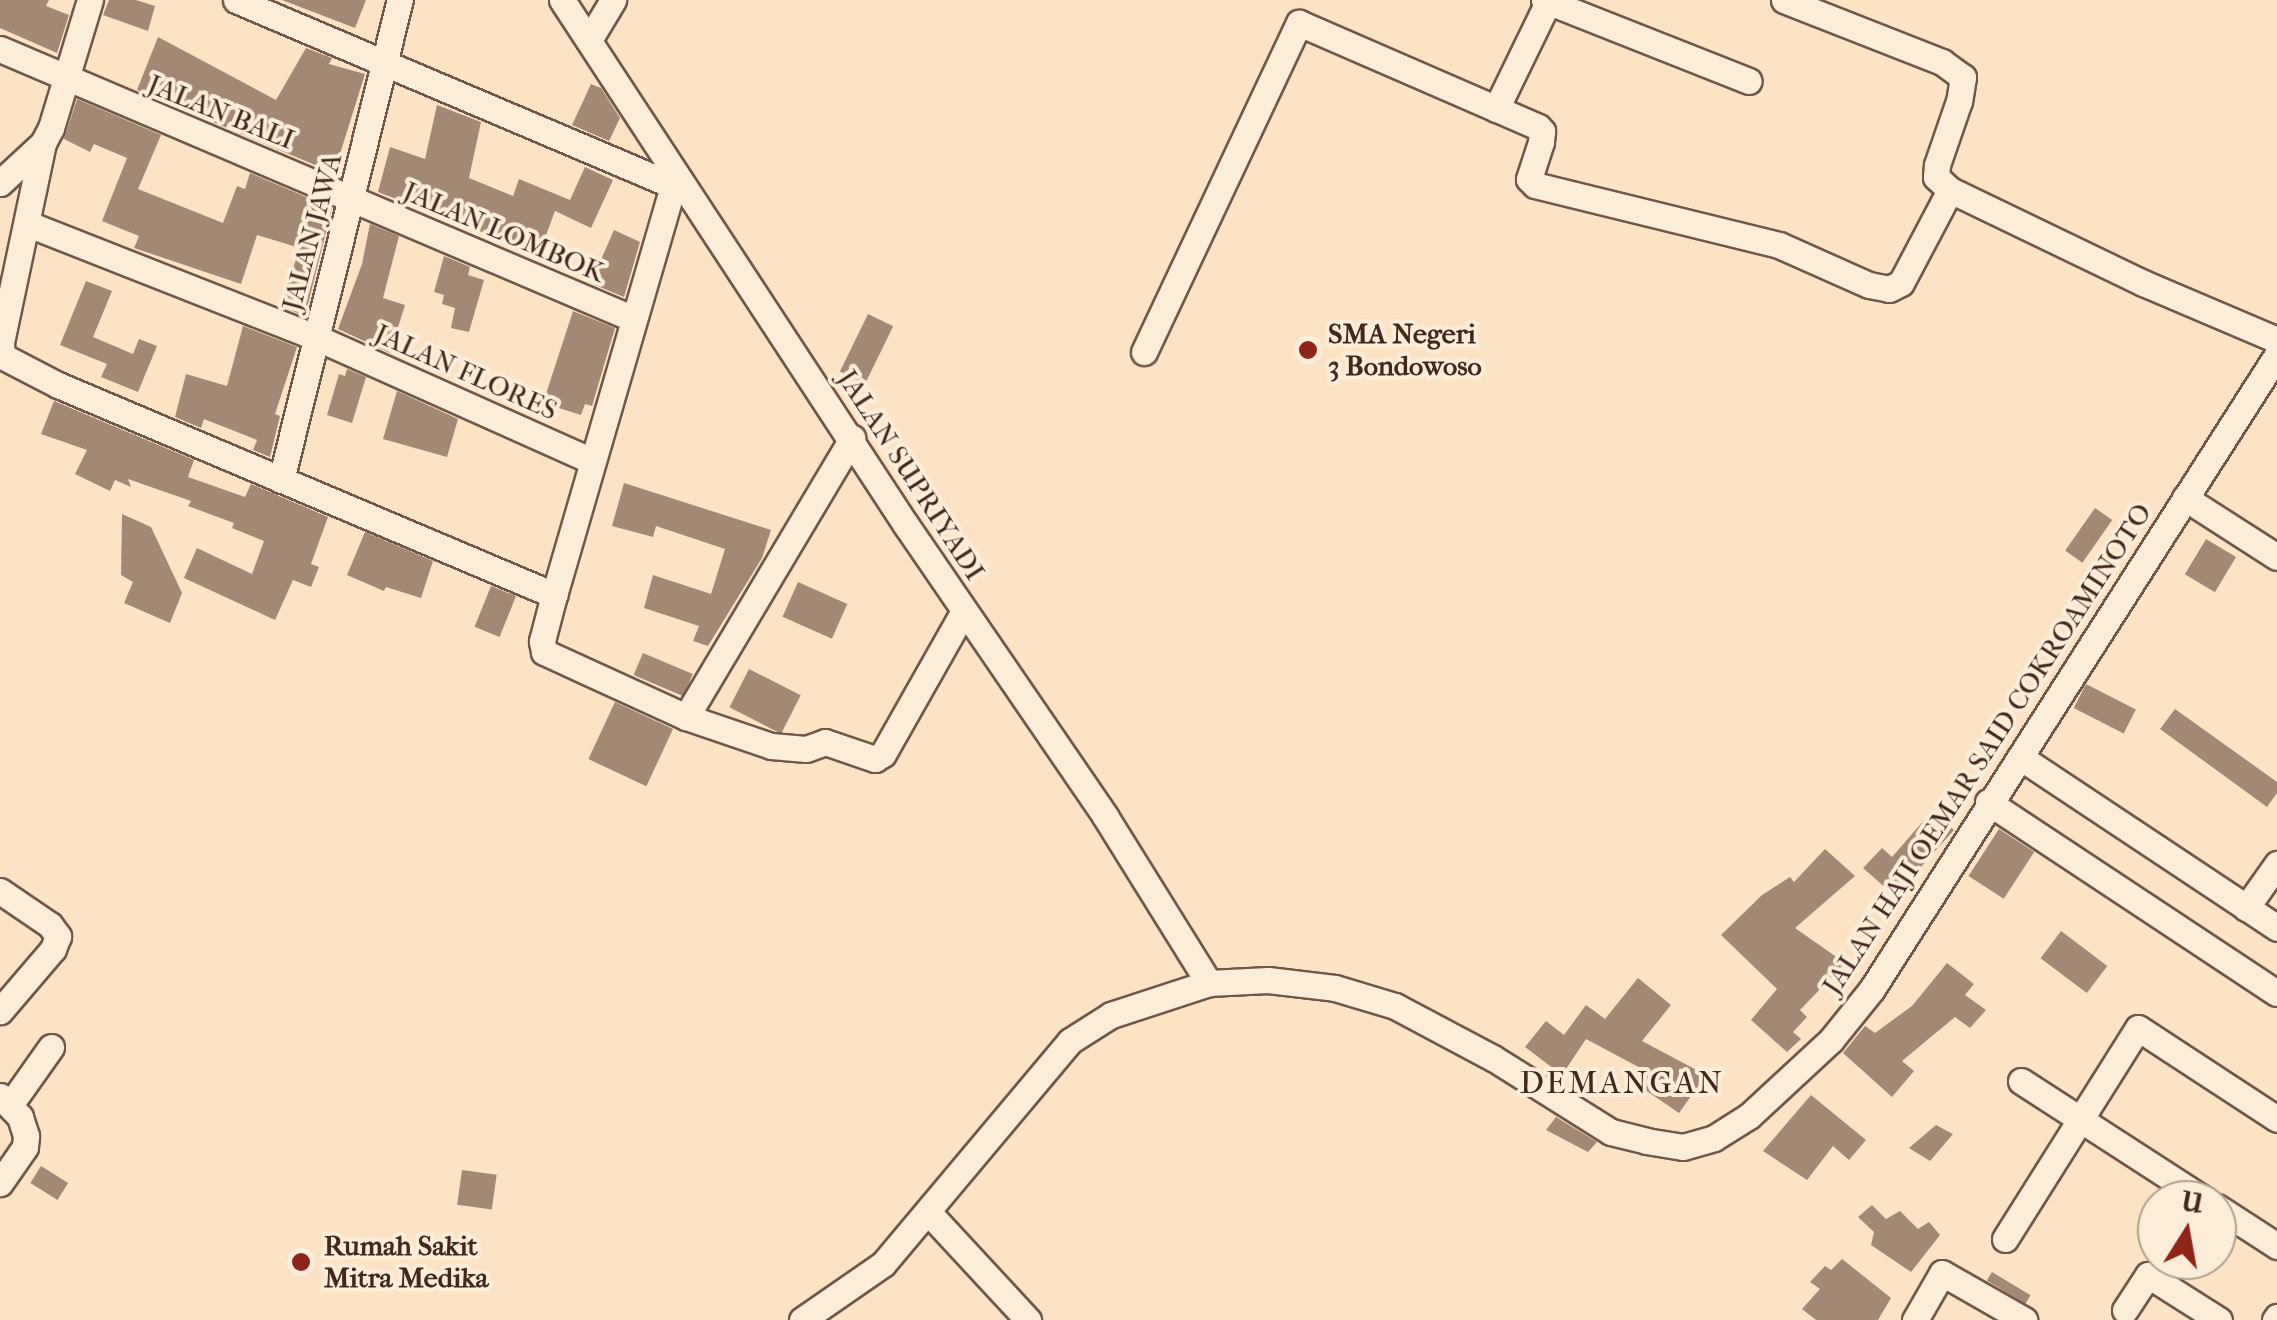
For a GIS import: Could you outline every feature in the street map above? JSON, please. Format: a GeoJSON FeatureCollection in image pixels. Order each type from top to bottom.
{"type":"FeatureCollection","features":[{"type":"Feature","properties":{"kind":"street"},"geometry":{"type":"LineString","coordinates":[[90,0],[43,142],[1,344],[2,356],[58,386],[554,595]]}},
{"type":"Feature","properties":{"kind":"street"},"geometry":{"type":"LineString","coordinates":[[236,0],[679,188],[592,461],[542,641],[544,652],[686,717],[771,746],[806,749],[826,742],[879,758],[964,611]]}},
{"type":"Feature","properties":{"kind":"street","name":"JALAN JAWA"},"geometry":{"type":"LineString","coordinates":[[281,480],[400,0]]}},
{"type":"Feature","properties":{"kind":"street","name":"JALAN SUPRIYADI"},"geometry":{"type":"LineString","coordinates":[[562,0],[679,188],[1105,816],[1210,982]]}},
{"type":"Feature","properties":{"kind":"street"},"geometry":{"type":"LineString","coordinates":[[589,40],[613,0]]}},
{"type":"Feature","properties":{"kind":"street"},"geometry":{"type":"LineString","coordinates":[[1784,0],[1942,62],[1962,77],[1959,102],[1937,164],[1936,178],[1950,190],[2143,284],[2277,340]]}},
{"type":"Feature","properties":{"kind":"street"},"geometry":{"type":"LineString","coordinates":[[1496,108],[1546,1],[1749,81]]}},
{"type":"Feature","properties":{"kind":"street"},"geometry":{"type":"LineString","coordinates":[[1144,352],[1298,24],[1542,131],[1530,170],[1529,179],[1534,185],[1779,244],[1869,285],[1889,289],[1901,283],[1950,190]]}},
{"type":"Feature","properties":{"kind":"street","name":"JALAN BALI"},"geometry":{"type":"LineString","coordinates":[[0,49],[66,81],[352,198]]}},
{"type":"Feature","properties":{"kind":"street"},"geometry":{"type":"LineString","coordinates":[[0,182],[43,142]]}},
{"type":"Feature","properties":{"kind":"street","name":"JALAN LOMBOK"},"geometry":{"type":"LineString","coordinates":[[352,198],[634,320]]}},
{"type":"Feature","properties":{"kind":"street","name":"JALAN FLORES"},"geometry":{"type":"LineString","coordinates":[[28,224],[316,337],[592,461]]}},
{"type":"Feature","properties":{"kind":"street","name":"JALAN HAJI OEMAR SAID COKROAMINOTO"},"geometry":{"type":"LineString","coordinates":[[802,1320],[883,1264],[929,1213],[1022,1093],[1070,1041],[1110,1015],[1210,982],[1268,980],[1335,988],[1395,1006],[1493,1058],[1611,1132],[1683,1147],[1714,1138],[1749,1116],[1832,1040],[1872,989],[2277,355]]}},
{"type":"Feature","properties":{"kind":"street"},"geometry":{"type":"LineString","coordinates":[[686,717],[852,438]]}},
{"type":"Feature","properties":{"kind":"street"},"geometry":{"type":"LineString","coordinates":[[2185,498],[2277,557]]}},
{"type":"Feature","properties":{"kind":"street"},"geometry":{"type":"LineString","coordinates":[[2020,757],[2277,928]]}},
{"type":"Feature","properties":{"kind":"street"},"geometry":{"type":"LineString","coordinates":[[1988,802],[2277,994]]}},
{"type":"Feature","properties":{"kind":"street"},"geometry":{"type":"LineString","coordinates":[[2246,908],[2277,864]]}},
{"type":"Feature","properties":{"kind":"street"},"geometry":{"type":"LineString","coordinates":[[0,891],[56,929],[58,936],[52,949],[0,1011]]}},
{"type":"Feature","properties":{"kind":"street"},"geometry":{"type":"LineString","coordinates":[[2005,1239],[2138,1028],[2277,1119]]}},
{"type":"Feature","properties":{"kind":"street"},"geometry":{"type":"LineString","coordinates":[[0,1183],[25,1147],[25,1126],[5,1101],[51,1047]]}},
{"type":"Feature","properties":{"kind":"street"},"geometry":{"type":"LineString","coordinates":[[2021,1081],[2175,1180]]}},
{"type":"Feature","properties":{"kind":"street"},"geometry":{"type":"LineString","coordinates":[[929,1213],[1026,1319]]}},
{"type":"Feature","properties":{"kind":"street"},"geometry":{"type":"LineString","coordinates":[[2237,1221],[2277,1246]]}},
{"type":"Feature","properties":{"kind":"street"},"geometry":{"type":"LineString","coordinates":[[1915,1320],[1942,1273],[2024,1320]]}},
{"type":"Feature","properties":{"kind":"street"},"geometry":{"type":"LineString","coordinates":[[2125,1310],[2148,1275],[2219,1320]]}},
{"type":"Feature","properties":{"kind":"building"},"geometry":{"type":"Polygon","coordinates":[[[0,0],[49,0],[46,6],[69,15],[57,53],[0,28],[0,0]]]}},
{"type":"Feature","properties":{"kind":"building"},"geometry":{"type":"Polygon","coordinates":[[[109,0],[136,0],[155,6],[148,31],[103,15],[109,0]]]}},
{"type":"Feature","properties":{"kind":"building"},"geometry":{"type":"Polygon","coordinates":[[[282,0],[366,0],[355,28],[282,0]]]}},
{"type":"Feature","properties":{"kind":"building"},"geometry":{"type":"Polygon","coordinates":[[[158,37],[276,100],[306,48],[332,58],[329,64],[365,74],[334,173],[137,90],[158,37]]]}},
{"type":"Feature","properties":{"kind":"building"},"geometry":{"type":"Polygon","coordinates":[[[591,84],[601,88],[620,118],[609,141],[572,125],[591,84]]]}},
{"type":"Feature","properties":{"kind":"building"},"geometry":{"type":"Polygon","coordinates":[[[77,99],[161,135],[138,189],[223,223],[237,186],[245,189],[250,173],[332,208],[305,316],[280,306],[300,248],[257,235],[241,284],[134,248],[139,236],[102,221],[127,158],[94,144],[90,152],[64,139],[77,99]]]}},
{"type":"Feature","properties":{"kind":"building"},"geometry":{"type":"Polygon","coordinates":[[[437,105],[481,122],[469,178],[513,196],[519,179],[570,200],[585,167],[613,180],[591,228],[555,211],[539,254],[378,192],[390,147],[425,159],[437,105]]]}},
{"type":"Feature","properties":{"kind":"building"},"geometry":{"type":"Polygon","coordinates":[[[370,224],[399,236],[383,298],[405,305],[390,353],[338,329],[362,264],[370,224]]]}},
{"type":"Feature","properties":{"kind":"building"},"geometry":{"type":"Polygon","coordinates":[[[614,230],[640,242],[624,297],[595,285],[593,278],[614,230]]]}},
{"type":"Feature","properties":{"kind":"building"},"geometry":{"type":"Polygon","coordinates":[[[444,256],[470,267],[468,275],[484,280],[469,332],[451,328],[455,308],[442,304],[444,295],[434,292],[444,256]]]}},
{"type":"Feature","properties":{"kind":"building"},"geometry":{"type":"Polygon","coordinates":[[[86,281],[112,291],[93,337],[133,354],[139,339],[157,346],[138,392],[101,377],[107,364],[60,345],[86,281]]]}},
{"type":"Feature","properties":{"kind":"building"},"geometry":{"type":"Polygon","coordinates":[[[573,311],[615,328],[592,406],[585,404],[581,415],[543,403],[573,311]]]}},
{"type":"Feature","properties":{"kind":"building"},"geometry":{"type":"Polygon","coordinates":[[[868,314],[893,326],[865,384],[840,372],[868,314]]]}},
{"type":"Feature","properties":{"kind":"building"},"geometry":{"type":"Polygon","coordinates":[[[243,326],[297,347],[275,414],[280,416],[270,457],[253,450],[257,440],[204,419],[201,428],[175,417],[186,374],[227,386],[243,326]]]}},
{"type":"Feature","properties":{"kind":"building"},"geometry":{"type":"Polygon","coordinates":[[[347,369],[366,377],[352,423],[327,415],[339,374],[345,376],[347,369]]]}},
{"type":"Feature","properties":{"kind":"building"},"geometry":{"type":"Polygon","coordinates":[[[397,391],[458,419],[447,457],[383,439],[397,391]]]}},
{"type":"Feature","properties":{"kind":"building"},"geometry":{"type":"Polygon","coordinates":[[[54,401],[194,460],[188,477],[245,497],[251,484],[328,517],[311,564],[319,567],[311,587],[293,580],[275,620],[184,578],[197,548],[252,574],[264,541],[232,528],[234,523],[188,506],[191,501],[128,479],[131,487],[115,480],[110,491],[75,474],[87,450],[41,434],[54,401]]]}},
{"type":"Feature","properties":{"kind":"building"},"geometry":{"type":"Polygon","coordinates":[[[624,483],[771,530],[762,558],[708,646],[693,641],[699,626],[644,608],[653,575],[711,594],[725,549],[656,526],[653,537],[612,526],[624,483]]]}},
{"type":"Feature","properties":{"kind":"building"},"geometry":{"type":"Polygon","coordinates":[[[2095,508],[2112,520],[2082,563],[2065,551],[2095,508]]]}},
{"type":"Feature","properties":{"kind":"building"},"geometry":{"type":"Polygon","coordinates":[[[122,514],[151,527],[182,593],[170,623],[124,603],[133,582],[121,575],[122,514]]]}},
{"type":"Feature","properties":{"kind":"building"},"geometry":{"type":"Polygon","coordinates":[[[365,532],[433,561],[421,598],[386,587],[384,591],[347,575],[365,532]]]}},
{"type":"Feature","properties":{"kind":"building"},"geometry":{"type":"Polygon","coordinates":[[[2206,539],[2236,557],[2215,592],[2185,574],[2206,539]]]}},
{"type":"Feature","properties":{"kind":"building"},"geometry":{"type":"Polygon","coordinates":[[[798,582],[847,604],[832,639],[783,617],[798,582]]]}},
{"type":"Feature","properties":{"kind":"building"},"geometry":{"type":"Polygon","coordinates":[[[491,586],[516,596],[500,637],[475,627],[491,586]]]}},
{"type":"Feature","properties":{"kind":"building"},"geometry":{"type":"Polygon","coordinates":[[[643,653],[693,674],[683,696],[634,675],[643,653]]]}},
{"type":"Feature","properties":{"kind":"building"},"geometry":{"type":"Polygon","coordinates":[[[749,669],[801,695],[781,734],[729,707],[749,669]]]}},
{"type":"Feature","properties":{"kind":"building"},"geometry":{"type":"Polygon","coordinates":[[[2086,684],[2136,709],[2124,733],[2074,708],[2086,684]]]}},
{"type":"Feature","properties":{"kind":"building"},"geometry":{"type":"Polygon","coordinates":[[[615,702],[673,729],[646,786],[588,759],[615,702]]]}},
{"type":"Feature","properties":{"kind":"building"},"geometry":{"type":"Polygon","coordinates":[[[2175,709],[2277,782],[2277,793],[2267,807],[2160,729],[2175,709]]]}},
{"type":"Feature","properties":{"kind":"building"},"geometry":{"type":"Polygon","coordinates":[[[1932,811],[1954,830],[1895,896],[1863,868],[1882,848],[1892,857],[1932,811]]]}},
{"type":"Feature","properties":{"kind":"building"},"geometry":{"type":"Polygon","coordinates":[[[1999,829],[2034,852],[2004,899],[1969,876],[1999,829]]]}},
{"type":"Feature","properties":{"kind":"building"},"geometry":{"type":"Polygon","coordinates":[[[1825,849],[1855,876],[1795,928],[1845,963],[1800,1010],[1807,1017],[1793,1032],[1801,1039],[1787,1052],[1751,1020],[1777,989],[1721,935],[1762,895],[1790,877],[1794,882],[1825,849]]]}},
{"type":"Feature","properties":{"kind":"building"},"geometry":{"type":"Polygon","coordinates":[[[2061,931],[2107,966],[2087,993],[2041,958],[2061,931]]]}},
{"type":"Feature","properties":{"kind":"building"},"geometry":{"type":"Polygon","coordinates":[[[1947,963],[1974,984],[1965,995],[1986,1010],[1970,1028],[1955,1017],[1902,1061],[1914,1071],[1892,1097],[1843,1053],[1865,1026],[1875,1033],[1912,1006],[1947,963]]]}},
{"type":"Feature","properties":{"kind":"building"},"geometry":{"type":"Polygon","coordinates":[[[1638,978],[1671,1005],[1642,1041],[1706,1075],[1679,1113],[1638,1085],[1646,1071],[1586,1039],[1562,1075],[1525,1047],[1546,1021],[1564,1035],[1586,1005],[1605,1019],[1638,978]]]}},
{"type":"Feature","properties":{"kind":"building"},"geometry":{"type":"Polygon","coordinates":[[[1811,1095],[1866,1140],[1849,1160],[1833,1146],[1807,1180],[1763,1151],[1811,1095]]]}},
{"type":"Feature","properties":{"kind":"building"},"geometry":{"type":"Polygon","coordinates":[[[1556,1117],[1597,1142],[1588,1152],[1546,1130],[1556,1117]]]}},
{"type":"Feature","properties":{"kind":"building"},"geometry":{"type":"Polygon","coordinates":[[[1936,1125],[1953,1134],[1930,1161],[1909,1148],[1936,1125]]]}},
{"type":"Feature","properties":{"kind":"building"},"geometry":{"type":"Polygon","coordinates":[[[41,1166],[68,1183],[58,1200],[30,1183],[41,1166]]]}},
{"type":"Feature","properties":{"kind":"building"},"geometry":{"type":"Polygon","coordinates":[[[462,1170],[497,1175],[492,1210],[457,1205],[462,1170]]]}},
{"type":"Feature","properties":{"kind":"building"},"geometry":{"type":"Polygon","coordinates":[[[1872,1205],[1886,1219],[1900,1211],[1918,1229],[1929,1222],[1940,1235],[1911,1272],[1871,1245],[1874,1232],[1858,1217],[1872,1205]]]}},
{"type":"Feature","properties":{"kind":"building"},"geometry":{"type":"Polygon","coordinates":[[[1842,1259],[1891,1298],[1878,1320],[1816,1320],[1802,1309],[1820,1289],[1810,1282],[1825,1266],[1831,1270],[1842,1259]]]}},
{"type":"Feature","properties":{"kind":"building"},"geometry":{"type":"Polygon","coordinates":[[[1992,1272],[2031,1295],[2025,1304],[1987,1281],[1992,1272]]]}},
{"type":"Feature","properties":{"kind":"place","name":"SMA Negeri 3 Bondowoso"},"geometry":{"type":"Point","coordinates":[1308,350]}},
{"type":"Feature","properties":{"kind":"place","name":"Rumah Sakit Mitra Medika"},"geometry":{"type":"Point","coordinates":[301,1262]}},
{"type":"Feature","properties":{"kind":"district","name":"DEMANGAN"},"geometry":{"type":"Point","coordinates":[1622,1083]}}]}
